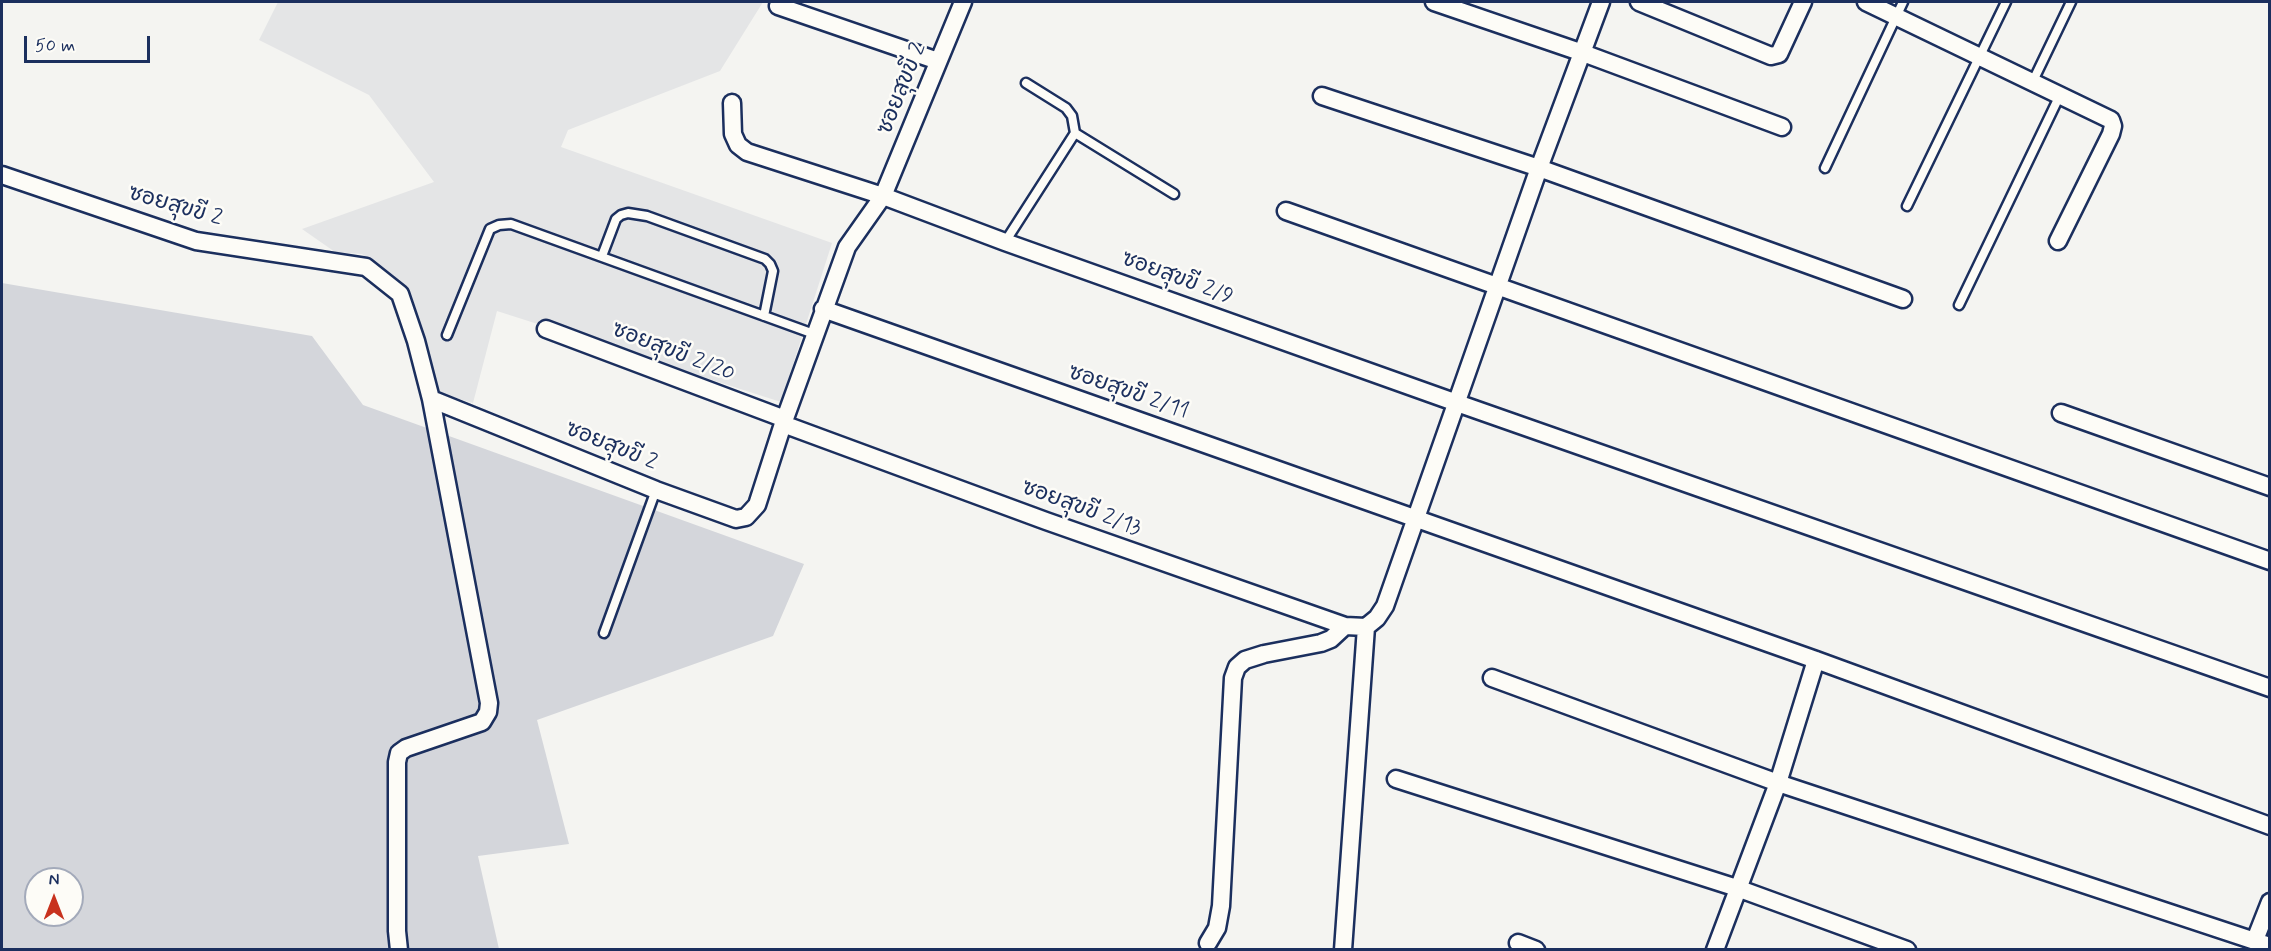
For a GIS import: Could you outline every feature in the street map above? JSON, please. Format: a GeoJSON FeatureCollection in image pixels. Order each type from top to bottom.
{"type":"FeatureCollection","features":[{"type":"Feature","properties":{"kind":"street","name":"ซอยสุขขี 2"},"geometry":{"type":"LineString","coordinates":[[2,175],[196,241],[366,267],[400,294],[416,341],[431,399],[656,490],[736,519],[746,517],[757,505],[814,334],[847,247],[883,196],[963,2]]}},
{"type":"Feature","properties":{"kind":"street"},"geometry":{"type":"LineString","coordinates":[[1434,2],[1582,52],[1782,127]]}},
{"type":"Feature","properties":{"kind":"street"},"geometry":{"type":"LineString","coordinates":[[1343,950],[1366,627],[1377,618],[1385,606],[1539,168],[1601,2]]}},
{"type":"Feature","properties":{"kind":"street"},"geometry":{"type":"LineString","coordinates":[[1639,2],[1771,56],[1779,54],[1803,2]]}},
{"type":"Feature","properties":{"kind":"street"},"geometry":{"type":"LineString","coordinates":[[1866,2],[1899,9],[1979,56],[2111,120],[2113,126],[2111,134],[2058,241]]}},
{"type":"Feature","properties":{"kind":"street"},"geometry":{"type":"LineString","coordinates":[[778,6],[938,62]]}},
{"type":"Feature","properties":{"kind":"street"},"geometry":{"type":"LineString","coordinates":[[1322,96],[1539,168],[1903,298]]}},
{"type":"Feature","properties":{"kind":"street","name":"ซอยสุขขี 2/9"},"geometry":{"type":"LineString","coordinates":[[732,104],[733,134],[738,145],[747,152],[883,196],[1005,242],[1457,403],[2270,688]]}},
{"type":"Feature","properties":{"kind":"street"},"geometry":{"type":"LineString","coordinates":[[1286,211],[2270,561]]}},
{"type":"Feature","properties":{"kind":"street","name":"ซอยสุขขี 2/11"},"geometry":{"type":"LineString","coordinates":[[823,309],[1816,660],[2270,826]]}},
{"type":"Feature","properties":{"kind":"street","name":"ซอยสุขขี 2/20"},"geometry":{"type":"LineString","coordinates":[[546,329],[784,421]]}},
{"type":"Feature","properties":{"kind":"street"},"geometry":{"type":"LineString","coordinates":[[399,950],[397,932],[397,762],[399,753],[406,748],[482,722],[488,712],[489,703],[431,399]]}},
{"type":"Feature","properties":{"kind":"street"},"geometry":{"type":"LineString","coordinates":[[2061,413],[2270,488]]}},
{"type":"Feature","properties":{"kind":"street","name":"ซอยสุขขี 2/13"},"geometry":{"type":"LineString","coordinates":[[784,421],[1046,521],[1345,626],[1366,627]]}},
{"type":"Feature","properties":{"kind":"street"},"geometry":{"type":"LineString","coordinates":[[1208,943],[1217,928],[1221,906],[1233,678],[1237,667],[1245,660],[1264,654],[1321,643],[1331,639],[1345,626]]}},
{"type":"Feature","properties":{"kind":"street"},"geometry":{"type":"LineString","coordinates":[[1715,950],[1778,783],[1816,660]]}},
{"type":"Feature","properties":{"kind":"street"},"geometry":{"type":"LineString","coordinates":[[1492,678],[1778,783],[2262,943],[2270,902]]}},
{"type":"Feature","properties":{"kind":"street"},"geometry":{"type":"LineString","coordinates":[[1396,779],[1737,888],[1907,950]]}},
{"type":"Feature","properties":{"kind":"street"},"geometry":{"type":"LineString","coordinates":[[1518,943],[1536,950]]}},
{"type":"Feature","properties":{"kind":"lane"},"geometry":{"type":"LineString","coordinates":[[1907,206],[2006,2]]}},
{"type":"Feature","properties":{"kind":"lane"},"geometry":{"type":"LineString","coordinates":[[2033,81],[2071,2]]}},
{"type":"Feature","properties":{"kind":"lane"},"geometry":{"type":"LineString","coordinates":[[1825,168],[1899,9]]}},
{"type":"Feature","properties":{"kind":"lane"},"geometry":{"type":"LineString","coordinates":[[1005,242],[1075,133],[1072,116],[1066,108],[1026,83]]}},
{"type":"Feature","properties":{"kind":"lane"},"geometry":{"type":"LineString","coordinates":[[1959,305],[2060,95]]}},
{"type":"Feature","properties":{"kind":"lane"},"geometry":{"type":"LineString","coordinates":[[1075,133],[1174,194]]}},
{"type":"Feature","properties":{"kind":"lane"},"geometry":{"type":"LineString","coordinates":[[602,256],[616,219],[628,213],[647,216],[765,259],[772,271],[764,316]]}},
{"type":"Feature","properties":{"kind":"lane"},"geometry":{"type":"LineString","coordinates":[[447,335],[490,229],[499,225],[511,224],[814,334]]}},
{"type":"Feature","properties":{"kind":"lane"},"geometry":{"type":"LineString","coordinates":[[604,633],[656,490]]}},
{"type":"Feature","properties":{"kind":"shaded area"},"geometry":{"type":"Polygon","coordinates":[[[278,2],[763,2],[720,71],[568,130],[561,147],[832,243],[781,402],[497,311],[473,403],[439,393],[412,297],[362,254],[335,252],[302,229],[434,182],[369,95],[259,40],[278,2]]]}},
{"type":"Feature","properties":{"kind":"shaded area"},"geometry":{"type":"Polygon","coordinates":[[[2,283],[312,336],[363,405],[804,564],[773,636],[537,720],[569,844],[478,856],[499,949],[2,949],[2,283]]]}}]}
